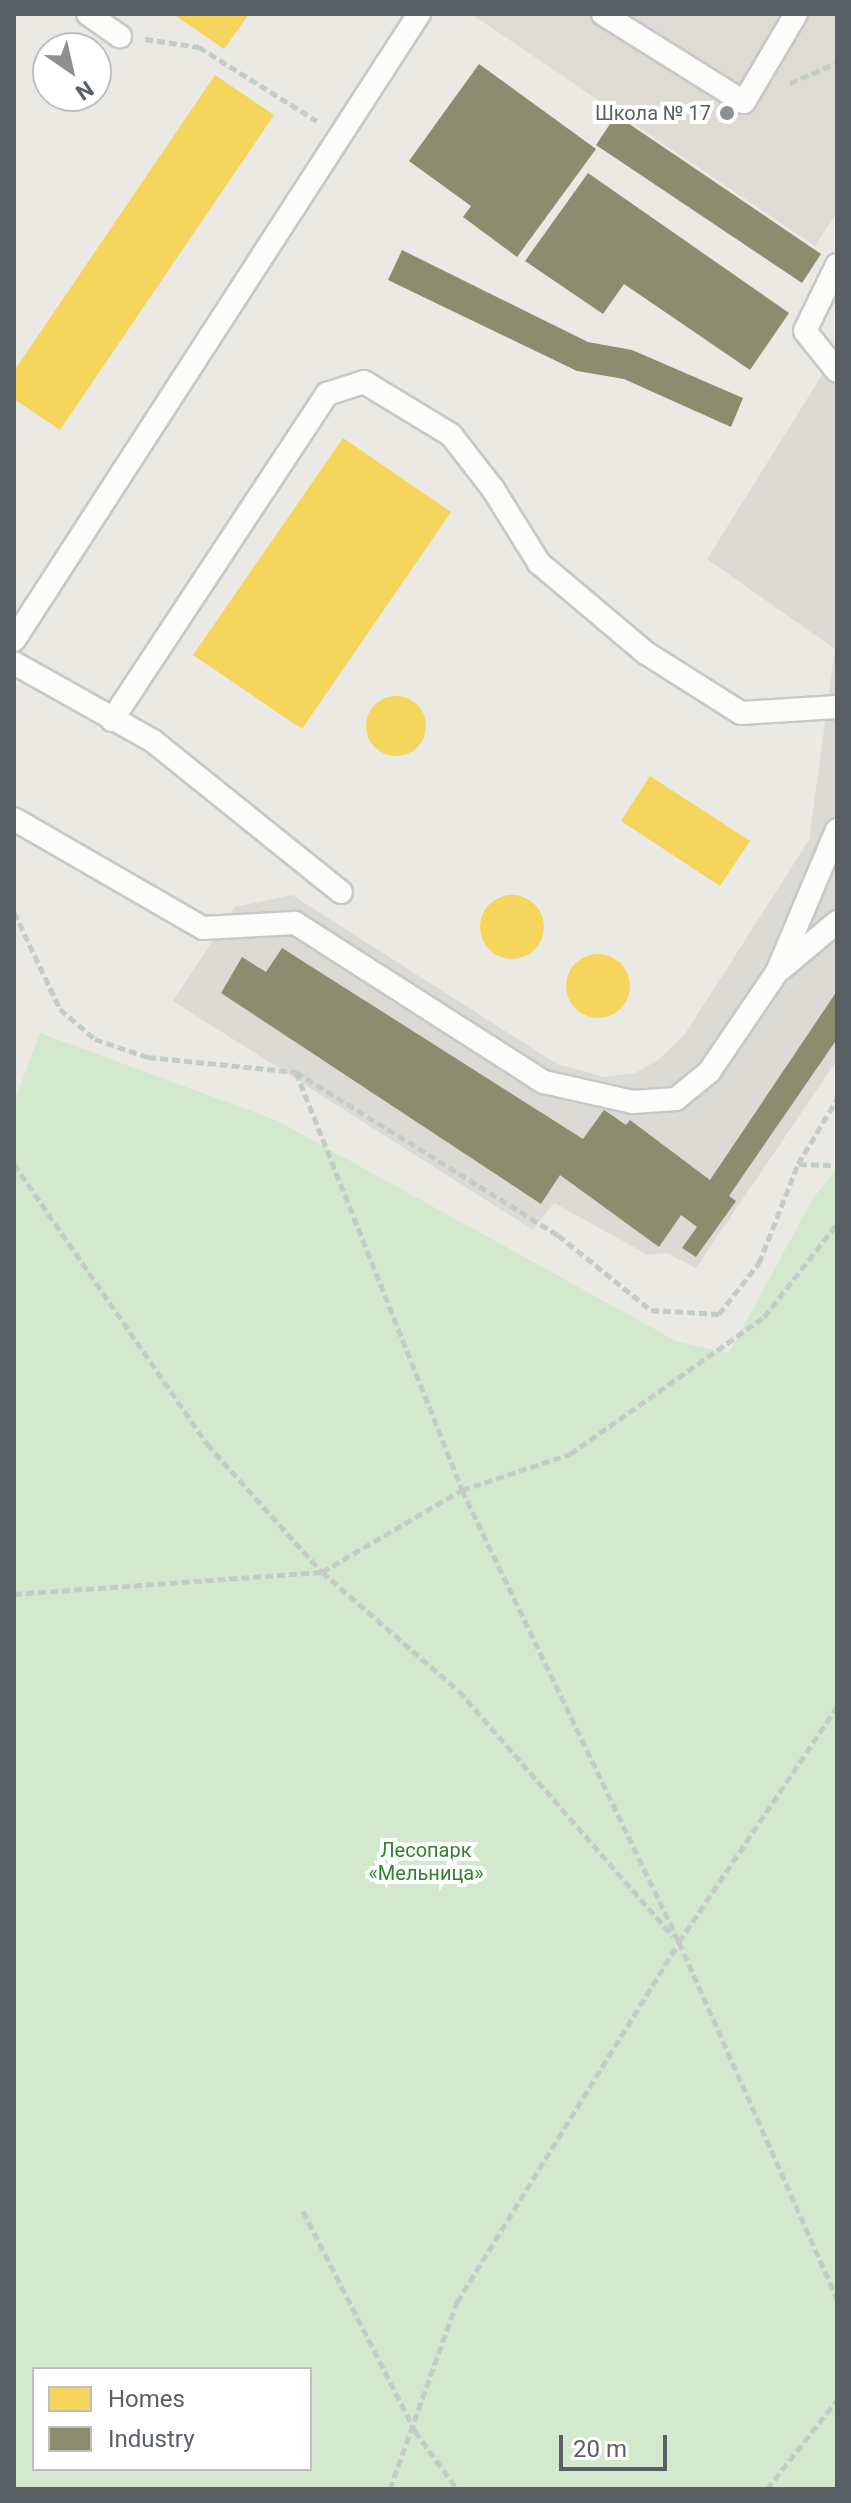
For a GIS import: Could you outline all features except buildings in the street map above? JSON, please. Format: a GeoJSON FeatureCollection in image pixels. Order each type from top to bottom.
{"type":"FeatureCollection","features":[{"type":"Feature","properties":{"kind":"lane"},"geometry":{"type":"LineString","coordinates":[[88,14],[120,36]]}},
{"type":"Feature","properties":{"kind":"lane"},"geometry":{"type":"LineString","coordinates":[[14,640],[337,133],[419,14]]}},
{"type":"Feature","properties":{"kind":"lane"},"geometry":{"type":"LineString","coordinates":[[603,14],[744,102],[796,14]]}},
{"type":"Feature","properties":{"kind":"lane"},"geometry":{"type":"LineString","coordinates":[[837,265],[805,331],[837,371]]}},
{"type":"Feature","properties":{"kind":"lane"},"geometry":{"type":"LineString","coordinates":[[112,720],[327,394],[364,382],[451,435],[493,489],[539,563],[646,653],[741,713],[837,707]]}},
{"type":"Feature","properties":{"kind":"lane"},"geometry":{"type":"LineString","coordinates":[[14,663],[153,741],[341,892]]}},
{"type":"Feature","properties":{"kind":"lane"},"geometry":{"type":"LineString","coordinates":[[14,819],[203,928],[295,923],[544,1082],[633,1102],[676,1099],[709,1072],[777,972],[837,830]]}},
{"type":"Feature","properties":{"kind":"lane"},"geometry":{"type":"LineString","coordinates":[[777,972],[837,922]]}},
{"type":"Feature","properties":{"kind":"path"},"geometry":{"type":"LineString","coordinates":[[120,36],[199,47],[337,133]]}},
{"type":"Feature","properties":{"kind":"path"},"geometry":{"type":"LineString","coordinates":[[14,912],[60,1009],[95,1039],[148,1057],[296,1072],[558,1235],[651,1310],[719,1314],[759,1263],[798,1164],[837,1099]]}},
{"type":"Feature","properties":{"kind":"path"},"geometry":{"type":"LineString","coordinates":[[296,1072],[462,1490],[679,1942],[837,2299]]}},
{"type":"Feature","properties":{"kind":"path"},"geometry":{"type":"LineString","coordinates":[[14,1164],[207,1444],[322,1572],[459,1691],[679,1942]]}},
{"type":"Feature","properties":{"kind":"path"},"geometry":{"type":"LineString","coordinates":[[798,1164],[837,1165]]}},
{"type":"Feature","properties":{"kind":"path"},"geometry":{"type":"LineString","coordinates":[[14,1594],[322,1572],[462,1490],[570,1454],[764,1317],[837,1224]]}},
{"type":"Feature","properties":{"kind":"path"},"geometry":{"type":"LineString","coordinates":[[390,2489],[415,2431],[457,2302],[679,1942],[837,1707]]}},
{"type":"Feature","properties":{"kind":"path"},"geometry":{"type":"LineString","coordinates":[[303,2211],[415,2431],[457,2489]]}},
{"type":"Feature","properties":{"kind":"path"},"geometry":{"type":"LineString","coordinates":[[767,2489],[837,2400]]}},
{"type":"Feature","properties":{"kind":"shaded area","name":"Школа № 17"},"geometry":{"type":"Polygon","coordinates":[[[471,14],[837,14],[837,212],[815,246],[471,14]]]}},
{"type":"Feature","properties":{"kind":"shaded area"},"geometry":{"type":"Polygon","coordinates":[[[837,351],[837,1060],[696,1268],[666,1253],[648,1255],[554,1203],[533,1230],[173,1001],[235,907],[292,895],[557,1064],[604,1077],[635,1073],[658,1060],[685,1034],[809,840],[835,649],[707,559],[837,351]]]}},
{"type":"Feature","properties":{"kind":"green space","name":"Лесопарк «Мельница»"},"geometry":{"type":"Polygon","coordinates":[[[40,1033],[278,1121],[678,1342],[729,1353],[812,1200],[837,1168],[837,2489],[14,2489],[14,1102],[40,1033]]]}},
{"type":"Feature","properties":{"kind":"place","name":"Школа № 17"},"geometry":{"type":"Point","coordinates":[727,113]}}]}
